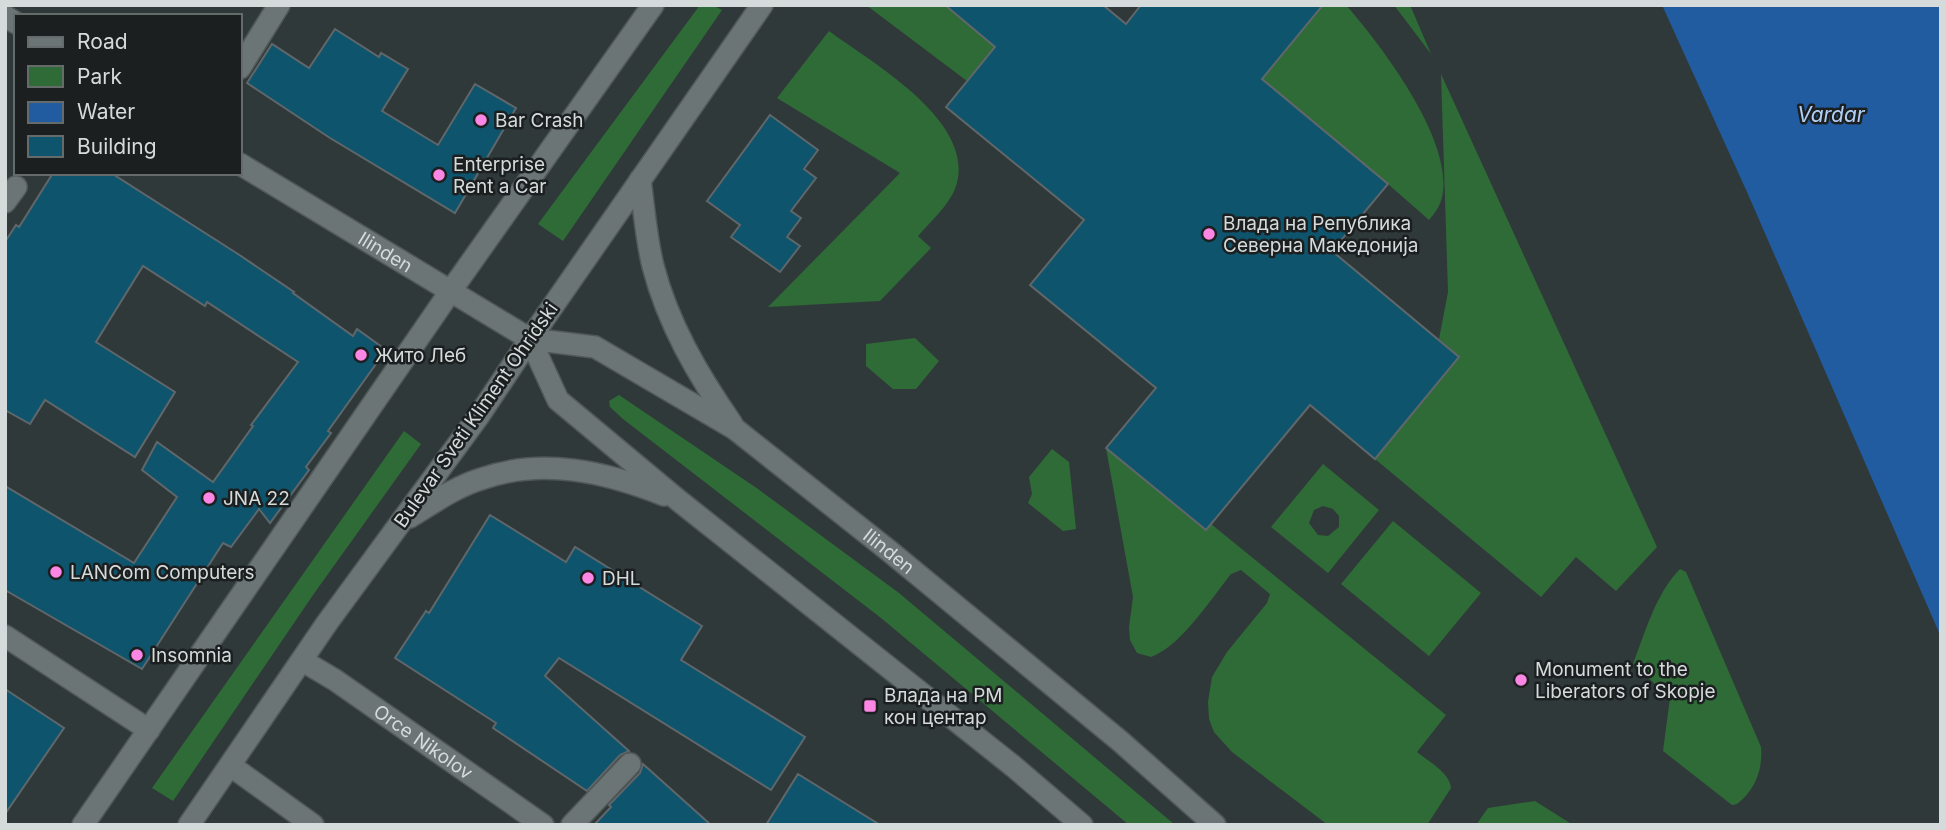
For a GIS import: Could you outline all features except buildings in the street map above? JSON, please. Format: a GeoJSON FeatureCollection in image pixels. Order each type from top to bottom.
{"type":"FeatureCollection","features":[{"type":"Feature","properties":{"kind":"street"},"geometry":{"type":"LineString","coordinates":[[242,65],[279,5]]}},
{"type":"Feature","properties":{"kind":"street"},"geometry":{"type":"LineString","coordinates":[[83,825],[450,292],[653,5]]}},
{"type":"Feature","properties":{"kind":"street","name":"Bulevar Sveti Kliment Ohridski"},"geometry":{"type":"LineString","coordinates":[[189,825],[327,623],[478,417],[762,5]]}},
{"type":"Feature","properties":{"kind":"street","name":"Ilinden"},"geometry":{"type":"LineString","coordinates":[[242,165],[530,339],[595,347],[735,429],[920,576],[1119,741],[1215,825]]}},
{"type":"Feature","properties":{"kind":"street"},"geometry":{"type":"LineString","coordinates":[[640,180],[652,265],[661,293],[699,376],[735,429]]}},
{"type":"Feature","properties":{"kind":"street"},"geometry":{"type":"LineString","coordinates":[[530,339],[558,400],[678,500],[1013,765],[1082,825]]}},
{"type":"Feature","properties":{"kind":"street"},"geometry":{"type":"LineString","coordinates":[[397,526],[447,494],[470,483],[528,469],[597,472],[678,500]]}},
{"type":"Feature","properties":{"kind":"street"},"geometry":{"type":"LineString","coordinates":[[5,636],[149,730]]}},
{"type":"Feature","properties":{"kind":"street","name":"Orce Nikolov"},"geometry":{"type":"LineString","coordinates":[[303,661],[543,825]]}},
{"type":"Feature","properties":{"kind":"street"},"geometry":{"type":"LineString","coordinates":[[572,825],[630,764]]}},
{"type":"Feature","properties":{"kind":"street"},"geometry":{"type":"LineString","coordinates":[[231,765],[313,825]]}},
{"type":"Feature","properties":{"kind":"green space"},"geometry":{"type":"Polygon","coordinates":[[[700,5],[713,5],[722,10],[563,241],[538,224],[700,5]]]}},
{"type":"Feature","properties":{"kind":"green space"},"geometry":{"type":"Polygon","coordinates":[[[866,5],[945,5],[982,36],[1020,17],[967,81],[866,5]]]}},
{"type":"Feature","properties":{"kind":"green space"},"geometry":{"type":"Polygon","coordinates":[[[1300,5],[1346,5],[1378,44],[1412,95],[1427,123],[1443,175],[1442,197],[1429,220],[1388,184],[1243,101],[1313,17],[1300,5]]]}},
{"type":"Feature","properties":{"kind":"green space"},"geometry":{"type":"Polygon","coordinates":[[[1394,5],[1410,5],[1431,54],[1394,5]]]}},
{"type":"Feature","properties":{"kind":"green space"},"geometry":{"type":"Polygon","coordinates":[[[829,31],[894,78],[937,118],[952,141],[959,165],[955,189],[943,208],[918,236],[931,248],[880,301],[768,307],[900,173],[777,98],[829,31]]]}},
{"type":"Feature","properties":{"kind":"green space"},"geometry":{"type":"Polygon","coordinates":[[[1441,74],[1657,547],[1616,591],[1576,557],[1541,597],[1375,459],[1459,357],[1439,339],[1448,292],[1441,74]]]}},
{"type":"Feature","properties":{"kind":"green space"},"geometry":{"type":"Polygon","coordinates":[[[915,338],[939,361],[916,389],[893,389],[866,366],[866,344],[915,338]]]}},
{"type":"Feature","properties":{"kind":"green space"},"geometry":{"type":"Polygon","coordinates":[[[619,395],[758,489],[899,593],[1175,825],[1129,825],[881,618],[623,419],[610,407],[609,401],[619,395]]]}},
{"type":"Feature","properties":{"kind":"green space"},"geometry":{"type":"Polygon","coordinates":[[[404,431],[421,444],[313,595],[173,801],[152,788],[404,431]]]}},
{"type":"Feature","properties":{"kind":"green space"},"geometry":{"type":"Polygon","coordinates":[[[1106,448],[1206,530],[1211,524],[1446,715],[1417,752],[1443,772],[1451,788],[1427,825],[1328,825],[1232,752],[1214,732],[1209,719],[1208,702],[1212,677],[1227,652],[1267,603],[1270,594],[1241,570],[1231,574],[1195,621],[1173,643],[1151,657],[1137,653],[1130,640],[1133,597],[1106,448]]]}},
{"type":"Feature","properties":{"kind":"green space"},"geometry":{"type":"Polygon","coordinates":[[[1052,449],[1069,462],[1076,529],[1063,531],[1028,503],[1032,494],[1029,477],[1052,449]]]}},
{"type":"Feature","properties":{"kind":"green space"},"geometry":{"type":"Polygon","coordinates":[[[1323,464],[1379,510],[1328,573],[1271,527],[1323,464]],[[1323,506],[1314,510],[1309,523],[1318,535],[1328,536],[1339,527],[1339,516],[1333,509],[1323,506]]]}},
{"type":"Feature","properties":{"kind":"green space"},"geometry":{"type":"Polygon","coordinates":[[[1393,521],[1481,593],[1429,656],[1341,584],[1393,521]]]}},
{"type":"Feature","properties":{"kind":"green space"},"geometry":{"type":"Polygon","coordinates":[[[1680,569],[1686,572],[1761,747],[1761,764],[1756,779],[1749,792],[1737,804],[1732,805],[1663,751],[1670,698],[1633,664],[1658,601],[1680,569]]]}},
{"type":"Feature","properties":{"kind":"green space"},"geometry":{"type":"Polygon","coordinates":[[[1535,801],[1573,825],[1476,825],[1488,808],[1535,801]]]}},
{"type":"Feature","properties":{"kind":"water","name":"Vardar"},"geometry":{"type":"Polygon","coordinates":[[[1662,5],[1941,5],[1941,637],[1747,192],[1662,5]]]}},
{"type":"Feature","properties":{"kind":"place","name":"Bar Crash"},"geometry":{"type":"Point","coordinates":[481,120]}},
{"type":"Feature","properties":{"kind":"place","name":"Enterprise Rent a Car"},"geometry":{"type":"Point","coordinates":[439,175]}},
{"type":"Feature","properties":{"kind":"place","name":"Влада на Република Северна Македонија"},"geometry":{"type":"Point","coordinates":[1209,234]}},
{"type":"Feature","properties":{"kind":"place","name":"Жито Леб"},"geometry":{"type":"Point","coordinates":[361,355]}},
{"type":"Feature","properties":{"kind":"place","name":"JNA 22"},"geometry":{"type":"Point","coordinates":[209,498]}},
{"type":"Feature","properties":{"kind":"place","name":"LANCom Computers"},"geometry":{"type":"Point","coordinates":[56,572]}},
{"type":"Feature","properties":{"kind":"place","name":"DHL"},"geometry":{"type":"Point","coordinates":[588,578]}},
{"type":"Feature","properties":{"kind":"place","name":"Insomnia"},"geometry":{"type":"Point","coordinates":[137,655]}},
{"type":"Feature","properties":{"kind":"place","name":"Monument to the Liberators of Skopje"},"geometry":{"type":"Point","coordinates":[1521,680]}},
{"type":"Feature","properties":{"kind":"place","name":"Влада на РМ кон центар"},"geometry":{"type":"Point","coordinates":[870,706]}}]}
